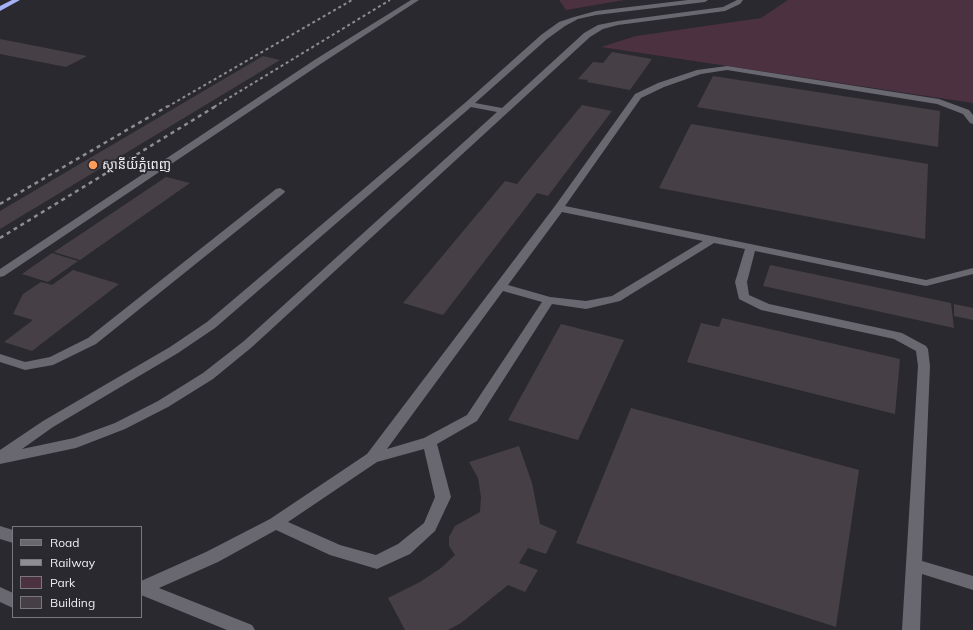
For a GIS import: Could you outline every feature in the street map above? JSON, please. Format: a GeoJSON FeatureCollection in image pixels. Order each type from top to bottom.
{"type":"FeatureCollection","features":[{"type":"Feature","properties":{"kind":"highway"},"geometry":{"type":"LineString","coordinates":[[0,4],[16,0]]}},
{"type":"Feature","properties":{"kind":"highway"},"geometry":{"type":"LineString","coordinates":[[0,9],[16,0]]}},
{"type":"Feature","properties":{"kind":"street"},"geometry":{"type":"LineString","coordinates":[[0,274],[312,66],[416,0]]}},
{"type":"Feature","properties":{"kind":"street"},"geometry":{"type":"LineString","coordinates":[[0,459],[48,424],[174,350],[211,325],[469,104],[544,37],[569,21],[596,13],[705,0]]}},
{"type":"Feature","properties":{"kind":"street"},"geometry":{"type":"LineString","coordinates":[[0,459],[76,443],[120,426],[163,404],[208,376],[248,344],[587,35],[601,27],[725,9],[738,3],[740,0]]}},
{"type":"Feature","properties":{"kind":"street"},"geometry":{"type":"LineString","coordinates":[[372,458],[559,208],[638,96],[661,85],[700,72],[727,68],[939,102],[966,112],[973,121]]}},
{"type":"Feature","properties":{"kind":"street"},"geometry":{"type":"LineString","coordinates":[[469,104],[504,111]]}},
{"type":"Feature","properties":{"kind":"street"},"geometry":{"type":"LineString","coordinates":[[0,358],[25,366],[32,365],[53,361],[92,341],[280,191]]}},
{"type":"Feature","properties":{"kind":"street"},"geometry":{"type":"LineString","coordinates":[[559,208],[926,283],[973,271]]}},
{"type":"Feature","properties":{"kind":"street"},"geometry":{"type":"LineString","coordinates":[[500,286],[549,300],[586,305],[616,299],[711,240]]}},
{"type":"Feature","properties":{"kind":"street"},"geometry":{"type":"LineString","coordinates":[[751,248],[741,282],[743,297],[765,307],[898,336],[922,349],[924,366],[911,630]]}},
{"type":"Feature","properties":{"kind":"street"},"geometry":{"type":"LineString","coordinates":[[142,588],[212,557],[275,523],[372,458],[429,442],[472,418],[549,300]]}},
{"type":"Feature","properties":{"kind":"street"},"geometry":{"type":"LineString","coordinates":[[275,523],[336,550],[377,562],[404,550],[430,527],[443,497],[429,442]]}},
{"type":"Feature","properties":{"kind":"street"},"geometry":{"type":"LineString","coordinates":[[0,532],[12,537]]}},
{"type":"Feature","properties":{"kind":"street"},"geometry":{"type":"LineString","coordinates":[[914,565],[973,583]]}},
{"type":"Feature","properties":{"kind":"street"},"geometry":{"type":"LineString","coordinates":[[142,588],[246,630]]}},
{"type":"Feature","properties":{"kind":"street"},"geometry":{"type":"LineString","coordinates":[[0,594],[12,600]]}},
{"type":"Feature","properties":{"kind":"green space"},"geometry":{"type":"Polygon","coordinates":[[[559,0],[624,0],[566,10],[559,0]]]}},
{"type":"Feature","properties":{"kind":"green space"},"geometry":{"type":"Polygon","coordinates":[[[788,0],[973,0],[973,103],[601,47],[636,36],[761,18],[788,0]]]}},
{"type":"Feature","properties":{"kind":"building"},"geometry":{"type":"Polygon","coordinates":[[[0,39],[87,56],[66,67],[0,54],[0,39]]]}},
{"type":"Feature","properties":{"kind":"building"},"geometry":{"type":"Polygon","coordinates":[[[612,52],[652,59],[630,90],[578,79],[593,62],[603,63],[612,52]]]}},
{"type":"Feature","properties":{"kind":"building"},"geometry":{"type":"Polygon","coordinates":[[[263,56],[280,60],[0,229],[0,211],[263,56]]]}},
{"type":"Feature","properties":{"kind":"building"},"geometry":{"type":"Polygon","coordinates":[[[713,76],[940,111],[938,147],[697,107],[713,76]]]}},
{"type":"Feature","properties":{"kind":"building"},"geometry":{"type":"Polygon","coordinates":[[[582,105],[612,111],[548,196],[537,193],[443,315],[403,303],[505,181],[517,184],[582,105]]]}},
{"type":"Feature","properties":{"kind":"building"},"geometry":{"type":"Polygon","coordinates":[[[691,124],[928,164],[925,239],[659,188],[691,124]]]}},
{"type":"Feature","properties":{"kind":"building"},"geometry":{"type":"Polygon","coordinates":[[[166,177],[190,183],[80,260],[54,252],[166,177]]]}},
{"type":"Feature","properties":{"kind":"building"},"geometry":{"type":"Polygon","coordinates":[[[52,253],[78,261],[48,282],[22,274],[52,253]]]}},
{"type":"Feature","properties":{"kind":"building"},"geometry":{"type":"Polygon","coordinates":[[[770,265],[951,303],[954,328],[763,286],[770,265]]]}},
{"type":"Feature","properties":{"kind":"building"},"geometry":{"type":"Polygon","coordinates":[[[73,270],[119,284],[32,351],[4,342],[33,320],[13,314],[23,294],[41,282],[52,285],[73,270]]]}},
{"type":"Feature","properties":{"kind":"building"},"geometry":{"type":"Polygon","coordinates":[[[954,304],[973,308],[973,320],[954,316],[954,304]]]}},
{"type":"Feature","properties":{"kind":"building"},"geometry":{"type":"Polygon","coordinates":[[[722,318],[900,359],[895,414],[687,362],[701,323],[719,327],[722,318]]]}},
{"type":"Feature","properties":{"kind":"building"},"geometry":{"type":"Polygon","coordinates":[[[561,324],[624,340],[578,440],[508,420],[561,324]]]}},
{"type":"Feature","properties":{"kind":"building"},"geometry":{"type":"Polygon","coordinates":[[[631,408],[859,470],[836,627],[576,543],[631,408]]]}},
{"type":"Feature","properties":{"kind":"building"},"geometry":{"type":"Polygon","coordinates":[[[519,446],[532,483],[540,524],[557,531],[546,554],[528,548],[519,563],[538,570],[525,592],[508,585],[461,623],[448,630],[405,630],[388,598],[420,582],[441,568],[455,555],[449,546],[449,537],[455,526],[480,512],[481,497],[478,478],[469,462],[519,446]]]}},
{"type":"Feature","properties":{"kind":"railway"},"geometry":{"type":"LineString","coordinates":[[167,107],[352,0]]}},
{"type":"Feature","properties":{"kind":"railway"},"geometry":{"type":"LineString","coordinates":[[214,107],[390,0]]}},
{"type":"Feature","properties":{"kind":"railway"},"geometry":{"type":"LineString","coordinates":[[0,204],[168,106]]}},
{"type":"Feature","properties":{"kind":"railway"},"geometry":{"type":"LineString","coordinates":[[0,238],[216,106]]}},
{"type":"Feature","properties":{"kind":"place","name":"ស្ថានីយ៍ភ្នំពេញ"},"geometry":{"type":"Point","coordinates":[93,165]}}]}
